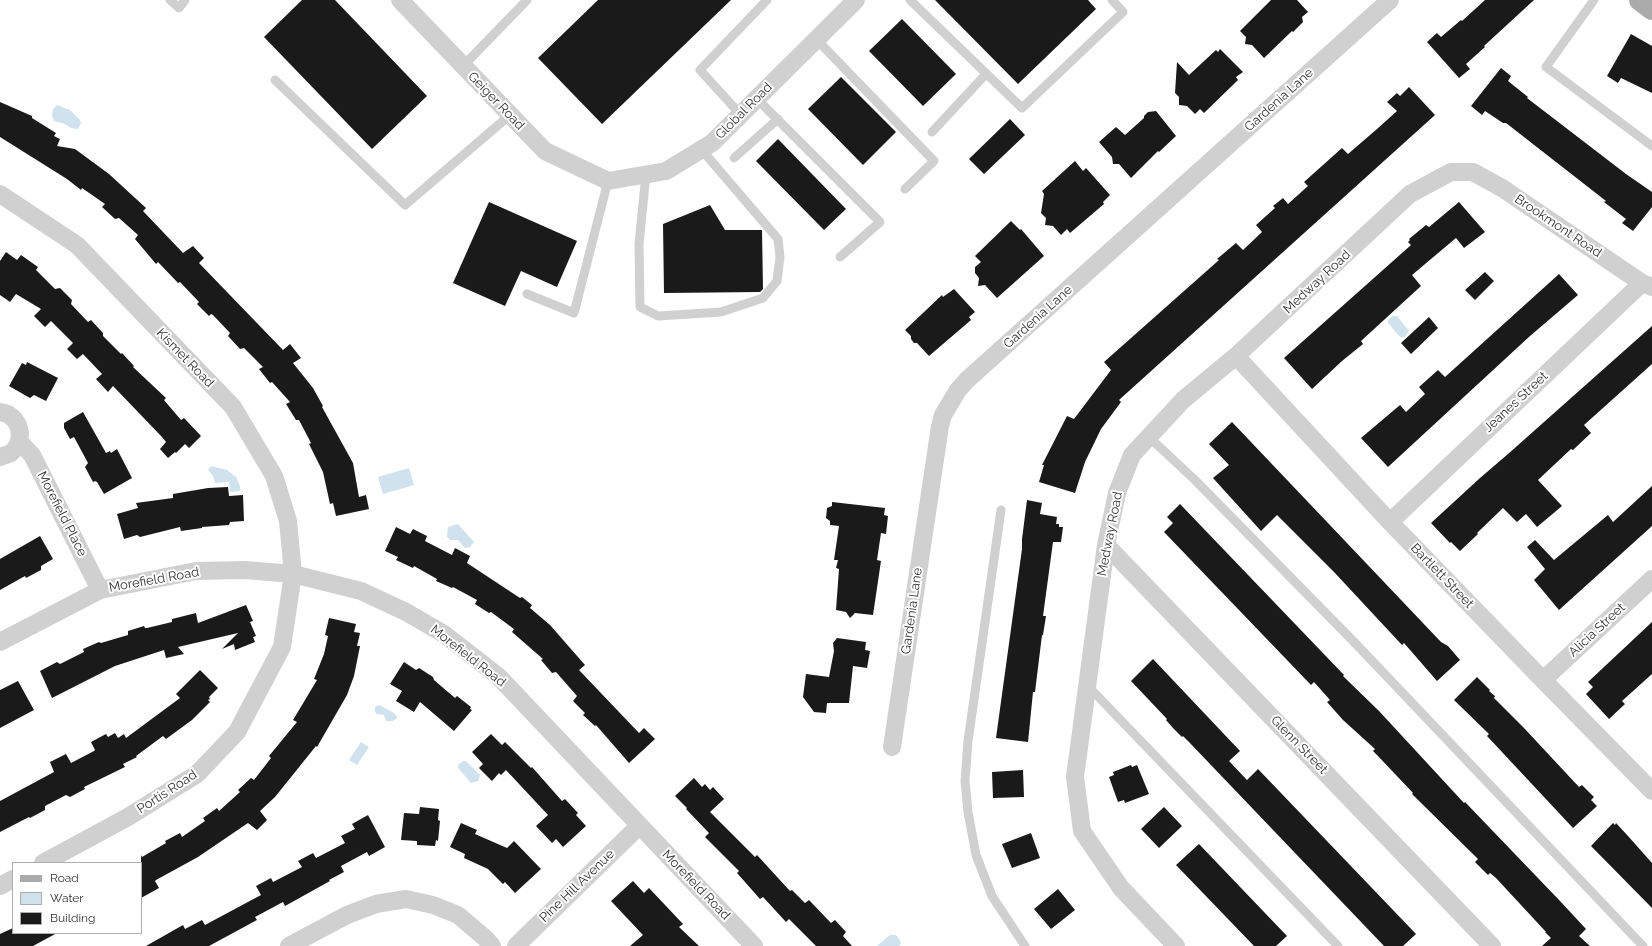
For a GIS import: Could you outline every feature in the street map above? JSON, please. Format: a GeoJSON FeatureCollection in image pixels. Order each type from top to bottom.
{"type":"FeatureCollection","features":[{"type":"Feature","properties":{"kind":"main road"},"geometry":{"type":"LineString","coordinates":[[1640,0],[1652,9]]}},
{"type":"Feature","properties":{"kind":"street","name":"Gardenia Lane"},"geometry":{"type":"LineString","coordinates":[[892,748],[940,426],[943,415],[958,390],[967,380],[1390,0]]}},
{"type":"Feature","properties":{"kind":"street","name":"Geiger Road"},"geometry":{"type":"LineString","coordinates":[[405,2],[463,66],[545,151],[608,181]]}},
{"type":"Feature","properties":{"kind":"street","name":"Global Road"},"geometry":{"type":"LineString","coordinates":[[608,181],[666,171],[712,143],[816,39],[849,2]]}},
{"type":"Feature","properties":{"kind":"street","name":"Medway Road"},"geometry":{"type":"LineString","coordinates":[[1176,946],[1121,888],[1082,831],[1075,777],[1106,545],[1117,493],[1132,455],[1183,400],[1236,356],[1410,194],[1451,172],[1461,172]]}},
{"type":"Feature","properties":{"kind":"street","name":"Brookmont Road"},"geometry":{"type":"LineString","coordinates":[[1461,172],[1473,172],[1502,188],[1647,285]]}},
{"type":"Feature","properties":{"kind":"street","name":"Kismet Road"},"geometry":{"type":"LineString","coordinates":[[0,194],[78,245],[233,407],[274,476],[288,521],[294,574]]}},
{"type":"Feature","properties":{"kind":"street","name":"Jeanes Street"},"geometry":{"type":"LineString","coordinates":[[1390,522],[1647,285]]}},
{"type":"Feature","properties":{"kind":"street","name":"Bartlett Street"},"geometry":{"type":"LineString","coordinates":[[1236,356],[1390,522],[1652,791]]}},
{"type":"Feature","properties":{"kind":"street"},"geometry":{"type":"LineString","coordinates":[[0,412],[8,414],[14,419],[18,425],[20,433],[16,448],[11,453],[0,457]]}},
{"type":"Feature","properties":{"kind":"street","name":"Morefield Place"},"geometry":{"type":"LineString","coordinates":[[19,441],[32,455],[100,590]]}},
{"type":"Feature","properties":{"kind":"street","name":"Glenn Street"},"geometry":{"type":"LineString","coordinates":[[1106,545],[1492,946]]}},
{"type":"Feature","properties":{"kind":"street","name":"Morefield Road"},"geometry":{"type":"LineString","coordinates":[[0,642],[100,590],[196,571],[245,570],[294,574],[361,591],[406,612],[444,634],[498,676],[638,826],[754,946]]}},
{"type":"Feature","properties":{"kind":"street","name":"Portis Road"},"geometry":{"type":"LineString","coordinates":[[45,862],[128,817],[197,774],[237,732],[282,647],[294,574]]}},
{"type":"Feature","properties":{"kind":"street","name":"Alicia Street"},"geometry":{"type":"LineString","coordinates":[[1543,680],[1652,579]]}},
{"type":"Feature","properties":{"kind":"street","name":"Pine Hill Avenue"},"geometry":{"type":"LineString","coordinates":[[516,946],[638,826]]}},
{"type":"Feature","properties":{"kind":"street"},"geometry":{"type":"LineString","coordinates":[[0,886],[12,880]]}},
{"type":"Feature","properties":{"kind":"street"},"geometry":{"type":"LineString","coordinates":[[289,946],[347,915],[376,904],[406,900],[433,905],[458,915],[492,946]]}},
{"type":"Feature","properties":{"kind":"lane"},"geometry":{"type":"LineString","coordinates":[[170,0],[178,8],[185,0]]}},
{"type":"Feature","properties":{"kind":"lane"},"geometry":{"type":"LineString","coordinates":[[463,66],[527,0]]}},
{"type":"Feature","properties":{"kind":"lane"},"geometry":{"type":"LineString","coordinates":[[740,114],[700,70],[767,0]]}},
{"type":"Feature","properties":{"kind":"lane"},"geometry":{"type":"LineString","coordinates":[[910,0],[1022,108],[1123,12],[1112,0]]}},
{"type":"Feature","properties":{"kind":"lane"},"geometry":{"type":"LineString","coordinates":[[1594,0],[1546,67],[1652,146]]}},
{"type":"Feature","properties":{"kind":"lane"},"geometry":{"type":"LineString","coordinates":[[816,39],[934,161],[905,190]]}},
{"type":"Feature","properties":{"kind":"lane"},"geometry":{"type":"LineString","coordinates":[[932,132],[986,74]]}},
{"type":"Feature","properties":{"kind":"lane"},"geometry":{"type":"LineString","coordinates":[[275,80],[405,205],[510,115]]}},
{"type":"Feature","properties":{"kind":"lane"},"geometry":{"type":"LineString","coordinates":[[756,98],[880,222],[840,257]]}},
{"type":"Feature","properties":{"kind":"lane"},"geometry":{"type":"LineString","coordinates":[[734,158],[778,119]]}},
{"type":"Feature","properties":{"kind":"lane"},"geometry":{"type":"LineString","coordinates":[[646,174],[639,244],[640,307],[658,316],[721,312],[763,298],[777,281],[780,257],[778,240],[701,149]]}},
{"type":"Feature","properties":{"kind":"lane"},"geometry":{"type":"LineString","coordinates":[[527,294],[574,313],[608,181]]}},
{"type":"Feature","properties":{"kind":"lane"},"geometry":{"type":"LineString","coordinates":[[1149,437],[1196,481],[1357,645],[1643,946]]}},
{"type":"Feature","properties":{"kind":"lane"},"geometry":{"type":"LineString","coordinates":[[1001,510],[968,741],[965,781],[968,812],[976,855],[992,896],[1025,946]]}},
{"type":"Feature","properties":{"kind":"lane"},"geometry":{"type":"LineString","coordinates":[[1087,684],[1338,946]]}},
{"type":"Feature","properties":{"kind":"water"},"geometry":{"type":"Polygon","coordinates":[[[57,105],[70,110],[80,120],[81,123],[78,129],[71,128],[65,124],[54,121],[52,115],[53,109],[57,105]]]}},
{"type":"Feature","properties":{"kind":"water"},"geometry":{"type":"Polygon","coordinates":[[[1392,316],[1397,316],[1409,331],[1405,337],[1400,337],[1388,323],[1388,320],[1392,316]]]}},
{"type":"Feature","properties":{"kind":"water"},"geometry":{"type":"Polygon","coordinates":[[[211,466],[227,470],[236,477],[240,486],[240,491],[230,492],[229,482],[215,483],[213,476],[208,470],[211,466]]]}},
{"type":"Feature","properties":{"kind":"water"},"geometry":{"type":"Polygon","coordinates":[[[409,468],[414,485],[383,494],[378,477],[409,468]]]}},
{"type":"Feature","properties":{"kind":"water"},"geometry":{"type":"Polygon","coordinates":[[[458,524],[474,542],[470,547],[465,548],[458,540],[450,540],[447,537],[448,527],[458,524]]]}},
{"type":"Feature","properties":{"kind":"water"},"geometry":{"type":"Polygon","coordinates":[[[379,705],[391,711],[398,717],[393,721],[386,721],[384,715],[377,714],[375,712],[375,707],[379,705]]]}},
{"type":"Feature","properties":{"kind":"water"},"geometry":{"type":"Polygon","coordinates":[[[361,742],[369,747],[357,765],[349,760],[361,742]]]}},
{"type":"Feature","properties":{"kind":"water"},"geometry":{"type":"Polygon","coordinates":[[[463,761],[466,761],[480,775],[478,781],[471,783],[458,768],[458,765],[463,761]]]}},
{"type":"Feature","properties":{"kind":"water"},"geometry":{"type":"Polygon","coordinates":[[[890,935],[896,935],[901,944],[899,946],[877,946],[890,935]]]}},
{"type":"Feature","properties":{"kind":"building"},"geometry":{"type":"Polygon","coordinates":[[[302,0],[335,0],[427,96],[372,149],[264,37],[302,0]]]}},
{"type":"Feature","properties":{"kind":"building"},"geometry":{"type":"Polygon","coordinates":[[[598,0],[731,0],[602,124],[538,58],[598,0]]]}},
{"type":"Feature","properties":{"kind":"building"},"geometry":{"type":"Polygon","coordinates":[[[935,0],[1088,0],[1096,9],[1018,84],[935,0]]]}},
{"type":"Feature","properties":{"kind":"building"},"geometry":{"type":"Polygon","coordinates":[[[1271,0],[1297,0],[1308,12],[1302,17],[1303,22],[1264,58],[1252,45],[1245,44],[1246,37],[1240,31],[1271,0]]]}},
{"type":"Feature","properties":{"kind":"building"},"geometry":{"type":"Polygon","coordinates":[[[1485,0],[1534,0],[1466,64],[1470,69],[1459,78],[1427,42],[1437,33],[1441,37],[1461,20],[1462,21],[1485,0]]]}},
{"type":"Feature","properties":{"kind":"building"},"geometry":{"type":"Polygon","coordinates":[[[902,19],[956,74],[923,106],[869,51],[902,19]]]}},
{"type":"Feature","properties":{"kind":"building"},"geometry":{"type":"Polygon","coordinates":[[[1631,34],[1652,46],[1652,93],[1621,78],[1618,83],[1607,76],[1631,34]]]}},
{"type":"Feature","properties":{"kind":"building"},"geometry":{"type":"Polygon","coordinates":[[[1220,49],[1243,72],[1236,77],[1238,80],[1204,113],[1200,109],[1195,114],[1187,106],[1179,105],[1179,97],[1175,93],[1177,62],[1189,75],[1216,50],[1218,52],[1220,49]]]}},
{"type":"Feature","properties":{"kind":"building"},"geometry":{"type":"Polygon","coordinates":[[[1501,68],[1511,76],[1508,81],[1528,97],[1527,98],[1626,174],[1652,192],[1652,207],[1633,231],[1622,223],[1626,219],[1604,202],[1606,201],[1506,123],[1503,123],[1485,111],[1482,115],[1471,106],[1501,68]]]}},
{"type":"Feature","properties":{"kind":"building"},"geometry":{"type":"Polygon","coordinates":[[[841,77],[896,132],[863,165],[808,109],[841,77]]]}},
{"type":"Feature","properties":{"kind":"building"},"geometry":{"type":"Polygon","coordinates":[[[1409,87],[1435,115],[1119,400],[1121,402],[1101,429],[1085,462],[1075,493],[1039,482],[1044,465],[1042,465],[1067,416],[1074,419],[1111,370],[1104,362],[1219,260],[1217,259],[1236,243],[1243,250],[1262,232],[1256,225],[1275,208],[1273,206],[1283,198],[1288,204],[1308,186],[1304,182],[1342,148],[1348,154],[1377,129],[1397,111],[1387,102],[1397,93],[1400,96],[1409,87]]]}},
{"type":"Feature","properties":{"kind":"building"},"geometry":{"type":"Polygon","coordinates":[[[0,102],[32,116],[32,118],[56,133],[54,136],[60,139],[57,146],[75,149],[109,174],[146,208],[143,211],[183,253],[193,246],[204,258],[199,263],[283,350],[290,344],[301,358],[293,363],[313,388],[353,463],[359,497],[366,495],[369,509],[336,516],[333,503],[330,504],[323,472],[309,444],[311,443],[299,420],[296,420],[286,404],[290,402],[272,382],[270,383],[259,369],[263,367],[244,348],[240,349],[228,336],[230,333],[213,315],[211,314],[209,316],[197,304],[199,302],[180,282],[178,283],[158,262],[156,264],[135,239],[138,235],[119,218],[115,219],[102,207],[105,204],[0,137],[0,102]]]}},
{"type":"Feature","properties":{"kind":"building"},"geometry":{"type":"Polygon","coordinates":[[[1156,111],[1176,136],[1159,152],[1158,151],[1131,178],[1119,164],[1113,164],[1112,157],[1099,142],[1116,127],[1125,135],[1144,118],[1148,112],[1156,111]]]}},
{"type":"Feature","properties":{"kind":"building"},"geometry":{"type":"Polygon","coordinates":[[[1010,119],[1025,135],[984,174],[969,159],[1010,119]]]}},
{"type":"Feature","properties":{"kind":"building"},"geometry":{"type":"Polygon","coordinates":[[[778,139],[846,209],[824,230],[756,161],[778,139]]]}},
{"type":"Feature","properties":{"kind":"building"},"geometry":{"type":"Polygon","coordinates":[[[1075,161],[1083,171],[1086,168],[1110,195],[1103,202],[1104,204],[1070,233],[1067,229],[1061,235],[1053,226],[1045,225],[1046,218],[1041,213],[1044,194],[1042,191],[1075,161]]]}},
{"type":"Feature","properties":{"kind":"building"},"geometry":{"type":"Polygon","coordinates":[[[489,202],[577,241],[557,287],[521,271],[505,306],[453,283],[489,202]]]}},
{"type":"Feature","properties":{"kind":"building"},"geometry":{"type":"Polygon","coordinates":[[[1459,202],[1485,232],[1464,248],[1456,238],[1412,275],[1421,286],[1361,341],[1363,344],[1312,389],[1284,358],[1411,245],[1408,242],[1410,240],[1409,239],[1426,225],[1429,227],[1459,202]]]}},
{"type":"Feature","properties":{"kind":"building"},"geometry":{"type":"Polygon","coordinates":[[[710,205],[725,230],[762,230],[763,289],[760,292],[664,293],[663,224],[710,205]]]}},
{"type":"Feature","properties":{"kind":"building"},"geometry":{"type":"Polygon","coordinates":[[[1011,221],[1020,230],[1021,229],[1044,256],[997,298],[985,285],[978,286],[979,278],[975,273],[975,267],[981,262],[975,256],[1011,221]]]}},
{"type":"Feature","properties":{"kind":"building"},"geometry":{"type":"Polygon","coordinates":[[[6,252],[17,260],[21,255],[38,267],[36,270],[55,289],[60,288],[72,300],[71,304],[88,322],[91,320],[103,333],[103,336],[121,354],[122,353],[134,366],[133,367],[166,398],[164,400],[181,420],[184,418],[201,436],[189,448],[185,444],[176,453],[175,452],[168,458],[160,449],[166,442],[162,437],[113,386],[108,392],[96,379],[102,374],[83,354],[77,359],[67,349],[73,343],[51,321],[45,327],[34,316],[41,309],[16,294],[10,302],[0,295],[0,261],[6,252]]]}},
{"type":"Feature","properties":{"kind":"building"},"geometry":{"type":"Polygon","coordinates":[[[1485,272],[1494,281],[1475,300],[1465,290],[1485,272]]]}},
{"type":"Feature","properties":{"kind":"building"},"geometry":{"type":"Polygon","coordinates":[[[1559,274],[1578,295],[1530,336],[1388,467],[1361,438],[1400,405],[1406,412],[1425,394],[1419,387],[1438,370],[1445,377],[1559,274]]]}},
{"type":"Feature","properties":{"kind":"building"},"geometry":{"type":"Polygon","coordinates":[[[954,289],[975,312],[969,317],[971,320],[929,356],[917,343],[914,343],[911,336],[905,330],[942,295],[943,297],[954,289]]]}},
{"type":"Feature","properties":{"kind":"building"},"geometry":{"type":"Polygon","coordinates":[[[1429,317],[1438,328],[1411,354],[1401,343],[1429,317]]]}},
{"type":"Feature","properties":{"kind":"building"},"geometry":{"type":"Polygon","coordinates":[[[1652,326],[1652,364],[1584,425],[1591,433],[1573,450],[1571,449],[1538,480],[1562,506],[1537,527],[1526,514],[1517,522],[1503,508],[1460,551],[1451,542],[1450,543],[1431,523],[1652,326]]]}},
{"type":"Feature","properties":{"kind":"building"},"geometry":{"type":"Polygon","coordinates":[[[27,362],[58,378],[46,401],[34,395],[30,398],[9,386],[22,363],[26,365],[27,362]]]}},
{"type":"Feature","properties":{"kind":"building"},"geometry":{"type":"Polygon","coordinates":[[[83,412],[106,453],[110,451],[111,453],[117,449],[132,478],[104,494],[97,482],[93,482],[85,467],[88,463],[74,437],[70,439],[64,428],[64,423],[83,412]]]}},
{"type":"Feature","properties":{"kind":"building"},"geometry":{"type":"Polygon","coordinates":[[[1232,422],[1441,642],[1448,646],[1460,660],[1437,681],[1404,643],[1402,645],[1334,572],[1277,515],[1261,531],[1213,478],[1229,465],[1209,444],[1232,422]]]}},
{"type":"Feature","properties":{"kind":"building"},"geometry":{"type":"Polygon","coordinates":[[[1652,486],[1652,526],[1559,610],[1534,580],[1545,569],[1527,547],[1535,540],[1554,560],[1608,515],[1613,522],[1652,486]]]}},
{"type":"Feature","properties":{"kind":"building"},"geometry":{"type":"Polygon","coordinates":[[[228,487],[229,496],[243,495],[244,521],[230,522],[229,525],[202,527],[181,531],[180,527],[140,537],[137,535],[124,539],[117,514],[138,508],[136,503],[173,498],[173,494],[208,488],[228,487]]]}},
{"type":"Feature","properties":{"kind":"building"},"geometry":{"type":"Polygon","coordinates":[[[1027,500],[1042,503],[1040,514],[1057,517],[1056,524],[1059,524],[1059,527],[1063,527],[1061,542],[1053,542],[1043,616],[1046,616],[1042,635],[1035,692],[1033,692],[1028,742],[996,738],[1022,549],[1027,500]]]}},
{"type":"Feature","properties":{"kind":"building"},"geometry":{"type":"Polygon","coordinates":[[[832,502],[885,508],[884,515],[888,516],[886,534],[881,533],[877,560],[881,561],[873,615],[855,613],[850,618],[846,612],[836,610],[839,569],[836,568],[838,560],[834,560],[839,526],[830,525],[830,521],[826,518],[827,508],[832,506],[832,502]]]}},
{"type":"Feature","properties":{"kind":"building"},"geometry":{"type":"Polygon","coordinates":[[[1180,504],[1586,929],[1579,936],[1590,946],[1542,946],[1551,938],[1546,932],[1496,878],[1490,873],[1488,875],[1475,862],[1478,859],[1412,794],[1413,793],[1373,751],[1375,749],[1343,720],[1327,702],[1330,700],[1314,682],[1311,685],[1164,532],[1173,523],[1167,517],[1180,504]]]}},
{"type":"Feature","properties":{"kind":"building"},"geometry":{"type":"Polygon","coordinates":[[[396,527],[410,534],[413,529],[427,536],[425,541],[452,555],[455,548],[470,556],[467,563],[520,598],[522,597],[532,605],[530,608],[550,625],[585,665],[579,670],[639,733],[644,728],[655,739],[629,763],[596,725],[595,726],[583,715],[585,713],[573,701],[577,696],[556,672],[552,673],[541,660],[543,659],[512,632],[514,629],[491,612],[489,613],[475,604],[477,600],[453,587],[452,588],[436,581],[437,579],[414,566],[413,568],[396,560],[398,557],[385,551],[396,527]]]}},
{"type":"Feature","properties":{"kind":"building"},"geometry":{"type":"Polygon","coordinates":[[[40,536],[53,559],[41,566],[41,570],[26,578],[25,576],[0,590],[0,559],[40,536]]]}},
{"type":"Feature","properties":{"kind":"building"},"geometry":{"type":"Polygon","coordinates":[[[246,605],[253,621],[250,622],[256,636],[253,637],[255,642],[235,650],[234,644],[222,649],[238,633],[178,647],[184,654],[166,658],[164,650],[115,666],[52,698],[40,671],[57,662],[60,664],[84,652],[83,649],[99,642],[101,643],[128,635],[128,631],[144,626],[147,628],[172,622],[172,619],[196,613],[198,623],[246,605]]]}},
{"type":"Feature","properties":{"kind":"building"},"geometry":{"type":"Polygon","coordinates":[[[329,618],[356,624],[354,632],[360,633],[357,646],[360,646],[354,676],[347,695],[317,747],[316,746],[275,797],[260,811],[267,820],[257,830],[248,823],[198,857],[156,880],[155,881],[159,888],[142,897],[141,855],[142,857],[166,843],[165,841],[180,833],[182,837],[205,821],[203,818],[217,808],[219,811],[240,792],[238,790],[251,778],[254,780],[271,758],[269,756],[297,722],[293,720],[317,680],[314,679],[324,654],[328,636],[325,635],[329,618]]]}},
{"type":"Feature","properties":{"kind":"building"},"geometry":{"type":"Polygon","coordinates":[[[1652,622],[1652,674],[1622,701],[1625,704],[1609,719],[1586,694],[1593,687],[1588,682],[1652,622]]]}},
{"type":"Feature","properties":{"kind":"building"},"geometry":{"type":"Polygon","coordinates":[[[837,638],[866,642],[865,650],[870,651],[867,668],[853,666],[849,703],[827,703],[826,713],[814,712],[803,697],[806,674],[829,677],[834,651],[833,643],[837,638]]]}},
{"type":"Feature","properties":{"kind":"building"},"geometry":{"type":"Polygon","coordinates":[[[1153,659],[1240,751],[1229,761],[1247,780],[1258,769],[1416,934],[1403,946],[1384,946],[1188,741],[1173,728],[1166,720],[1167,719],[1131,681],[1153,659]]]}},
{"type":"Feature","properties":{"kind":"building"},"geometry":{"type":"Polygon","coordinates":[[[404,662],[416,670],[419,668],[433,677],[434,680],[455,698],[457,696],[471,707],[470,709],[472,710],[454,731],[420,702],[414,712],[396,701],[402,691],[390,684],[404,662]]]}},
{"type":"Feature","properties":{"kind":"building"},"geometry":{"type":"Polygon","coordinates":[[[200,670],[218,688],[209,697],[210,699],[208,700],[210,702],[192,720],[166,739],[163,736],[136,756],[137,757],[123,764],[125,767],[84,787],[85,789],[70,797],[66,795],[45,806],[45,810],[0,832],[0,801],[54,772],[50,762],[66,754],[71,763],[94,751],[95,750],[91,742],[106,734],[108,737],[115,733],[118,738],[124,734],[126,738],[180,698],[176,694],[200,670]]]}},
{"type":"Feature","properties":{"kind":"building"},"geometry":{"type":"Polygon","coordinates":[[[1477,677],[1495,696],[1494,698],[1579,787],[1582,785],[1594,797],[1591,800],[1597,806],[1573,828],[1487,736],[1489,734],[1454,700],[1477,677]]]}},
{"type":"Feature","properties":{"kind":"building"},"geometry":{"type":"Polygon","coordinates":[[[18,681],[34,710],[0,728],[0,690],[18,681]]]}},
{"type":"Feature","properties":{"kind":"building"},"geometry":{"type":"Polygon","coordinates":[[[491,734],[502,745],[505,742],[531,768],[532,767],[562,801],[565,799],[578,813],[576,815],[586,826],[563,847],[556,839],[552,843],[536,826],[548,815],[506,770],[501,775],[499,773],[492,781],[479,768],[483,764],[472,752],[491,734]]]}},
{"type":"Feature","properties":{"kind":"building"},"geometry":{"type":"Polygon","coordinates":[[[1131,765],[1132,767],[1137,765],[1149,794],[1125,803],[1124,800],[1118,802],[1109,777],[1114,775],[1113,772],[1131,765]]]}},
{"type":"Feature","properties":{"kind":"building"},"geometry":{"type":"Polygon","coordinates":[[[1023,770],[1024,797],[993,798],[992,772],[1023,770]]]}},
{"type":"Feature","properties":{"kind":"building"},"geometry":{"type":"Polygon","coordinates":[[[694,778],[702,787],[705,784],[710,790],[713,787],[724,799],[710,812],[755,857],[757,855],[790,891],[792,890],[805,903],[809,900],[831,923],[835,920],[846,932],[843,936],[852,946],[816,946],[789,919],[786,922],[763,897],[760,899],[737,873],[739,871],[705,837],[709,833],[675,796],[694,778]]]}},
{"type":"Feature","properties":{"kind":"building"},"geometry":{"type":"Polygon","coordinates":[[[420,807],[439,809],[438,820],[440,821],[438,841],[436,840],[435,846],[417,845],[417,841],[401,840],[404,813],[419,814],[420,807]]]}},
{"type":"Feature","properties":{"kind":"building"},"geometry":{"type":"Polygon","coordinates":[[[1164,807],[1182,826],[1159,848],[1141,829],[1164,807]]]}},
{"type":"Feature","properties":{"kind":"building"},"geometry":{"type":"Polygon","coordinates":[[[368,815],[385,847],[369,856],[367,852],[341,866],[344,872],[329,880],[330,881],[285,906],[283,902],[255,917],[257,920],[209,946],[146,946],[183,925],[185,929],[202,920],[205,925],[261,895],[256,886],[271,878],[273,882],[302,867],[298,861],[313,853],[316,858],[345,843],[341,836],[355,829],[352,824],[368,815]]]}},
{"type":"Feature","properties":{"kind":"building"},"geometry":{"type":"Polygon","coordinates":[[[461,823],[477,830],[475,834],[507,848],[514,841],[541,869],[515,893],[505,882],[503,884],[488,869],[464,858],[465,854],[450,847],[461,823]]]}},
{"type":"Feature","properties":{"kind":"building"},"geometry":{"type":"Polygon","coordinates":[[[1613,823],[1615,825],[1616,823],[1652,863],[1652,908],[1591,846],[1613,823]]]}},
{"type":"Feature","properties":{"kind":"building"},"geometry":{"type":"Polygon","coordinates":[[[1031,833],[1040,858],[1012,868],[1002,844],[1031,833]]]}},
{"type":"Feature","properties":{"kind":"building"},"geometry":{"type":"Polygon","coordinates":[[[1199,844],[1287,936],[1276,946],[1254,946],[1176,865],[1199,844]]]}},
{"type":"Feature","properties":{"kind":"building"},"geometry":{"type":"Polygon","coordinates":[[[633,881],[644,893],[649,888],[683,924],[679,927],[699,946],[630,946],[643,935],[611,901],[633,881]]]}},
{"type":"Feature","properties":{"kind":"building"},"geometry":{"type":"Polygon","coordinates":[[[1058,889],[1075,910],[1051,929],[1034,909],[1058,889]]]}},
{"type":"Feature","properties":{"kind":"building"},"geometry":{"type":"Polygon","coordinates":[[[12,928],[12,934],[55,934],[33,946],[0,946],[0,934],[12,928]]]}}]}
